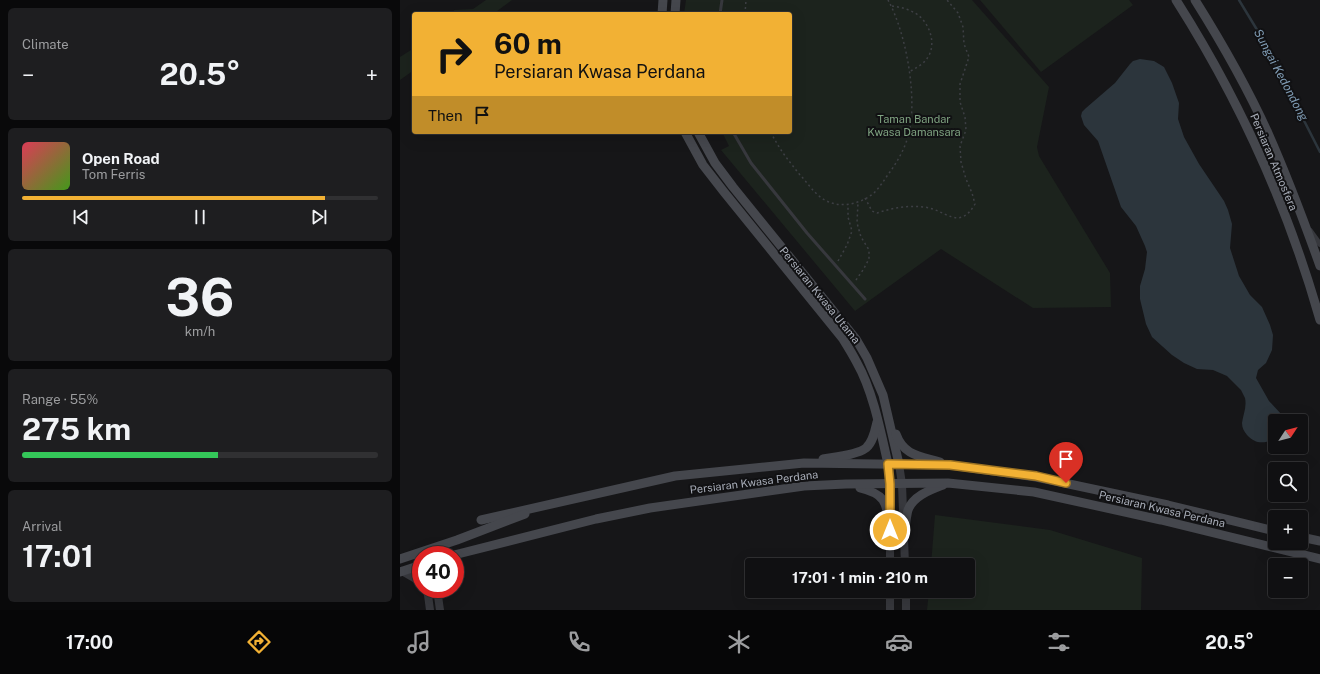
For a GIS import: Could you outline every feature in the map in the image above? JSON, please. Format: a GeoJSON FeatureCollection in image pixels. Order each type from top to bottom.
{"type":"FeatureCollection","features":[{"type":"Feature","properties":{"kind":"main road"},"geometry":{"type":"LineString","coordinates":[[662,12],[663,0]]}},
{"type":"Feature","properties":{"kind":"main road"},"geometry":{"type":"LineString","coordinates":[[675,12],[676,0]]}},
{"type":"Feature","properties":{"kind":"main road","name":"Persiaran Atmosfera"},"geometry":{"type":"LineString","coordinates":[[1176,0],[1208,52],[1254,139],[1288,225],[1313,295],[1320,320]]}},
{"type":"Feature","properties":{"kind":"main road","name":"Persiaran Atmosfera"},"geometry":{"type":"LineString","coordinates":[[1195,0],[1222,43],[1268,133],[1303,219],[1320,266]]}},
{"type":"Feature","properties":{"kind":"main road","name":"Persiaran Kwasa Utama"},"geometry":{"type":"LineString","coordinates":[[686,134],[703,165],[775,257],[843,339],[858,364],[870,395],[888,464]]}},
{"type":"Feature","properties":{"kind":"main road","name":"Persiaran Kwasa Utama"},"geometry":{"type":"LineString","coordinates":[[699,134],[715,163],[733,187],[856,339],[867,358],[883,395],[899,464]]}},
{"type":"Feature","properties":{"kind":"main road"},"geometry":{"type":"LineString","coordinates":[[883,395],[899,443],[904,449],[910,453],[950,465]]}},
{"type":"Feature","properties":{"kind":"main road"},"geometry":{"type":"LineString","coordinates":[[804,463],[858,452],[866,448],[874,434],[878,421]]}},
{"type":"Feature","properties":{"kind":"main road","name":"Persiaran Kwasa Perdana"},"geometry":{"type":"LineString","coordinates":[[481,520],[675,476],[804,463],[899,464],[950,465],[1036,476],[1168,505],[1268,529]]}},
{"type":"Feature","properties":{"kind":"main road"},"geometry":{"type":"LineString","coordinates":[[904,532],[908,511],[911,504],[928,491],[948,483]]}},
{"type":"Feature","properties":{"kind":"main road","name":"Persiaran Kwasa Perdana"},"geometry":{"type":"LineString","coordinates":[[464,552],[596,519],[650,508],[804,486],[948,483],[1034,492],[1161,520],[1320,559]]}},
{"type":"Feature","properties":{"kind":"main road"},"geometry":{"type":"LineString","coordinates":[[846,484],[874,491],[879,495],[886,504],[890,530]]}},
{"type":"Feature","properties":{"kind":"main road"},"geometry":{"type":"LineString","coordinates":[[400,559],[507,522],[543,506]]}},
{"type":"Feature","properties":{"kind":"main road"},"geometry":{"type":"LineString","coordinates":[[1308,536],[1320,534]]}},
{"type":"Feature","properties":{"kind":"main road"},"geometry":{"type":"LineString","coordinates":[[1308,538],[1320,541]]}},
{"type":"Feature","properties":{"kind":"main road"},"geometry":{"type":"LineString","coordinates":[[401,571],[412,568]]}},
{"type":"Feature","properties":{"kind":"street"},"geometry":{"type":"LineString","coordinates":[[1303,219],[1320,244]]}},
{"type":"Feature","properties":{"kind":"street","name":"Persiaran Kwasa Utama"},"geometry":{"type":"LineString","coordinates":[[888,464],[890,484],[890,558]]}},
{"type":"Feature","properties":{"kind":"street","name":"Persiaran Kwasa Utama"},"geometry":{"type":"LineString","coordinates":[[899,464],[902,484],[905,558]]}},
{"type":"Feature","properties":{"kind":"street"},"geometry":{"type":"LineString","coordinates":[[401,571],[412,577]]}},
{"type":"Feature","properties":{"kind":"street"},"geometry":{"type":"LineString","coordinates":[[428,598],[430,610]]}},
{"type":"Feature","properties":{"kind":"street"},"geometry":{"type":"LineString","coordinates":[[438,598],[440,610]]}},
{"type":"Feature","properties":{"kind":"street"},"geometry":{"type":"LineString","coordinates":[[890,598],[890,610]]}},
{"type":"Feature","properties":{"kind":"street"},"geometry":{"type":"LineString","coordinates":[[906,598],[906,610]]}},
{"type":"Feature","properties":{"kind":"lane"},"geometry":{"type":"LineString","coordinates":[[720,12],[722,0]]}},
{"type":"Feature","properties":{"kind":"lane"},"geometry":{"type":"LineString","coordinates":[[734,134],[751,163],[807,233],[865,299]]}},
{"type":"Feature","properties":{"kind":"path"},"geometry":{"type":"LineString","coordinates":[[745,12],[746,0]]}},
{"type":"Feature","properties":{"kind":"path"},"geometry":{"type":"LineString","coordinates":[[772,134],[785,157],[819,196],[832,204],[848,205],[858,202],[874,193],[897,164],[906,146],[911,122],[909,72],[902,34],[892,6],[888,0]]}},
{"type":"Feature","properties":{"kind":"path"},"geometry":{"type":"LineString","coordinates":[[865,198],[872,211],[877,213],[888,209],[907,206],[925,207],[939,211],[951,218],[960,218],[969,214],[975,204],[961,162],[960,146],[966,130],[965,117],[960,102],[960,84],[969,57],[964,44],[963,27],[958,13],[948,0]]}},
{"type":"Feature","properties":{"kind":"path"},"geometry":{"type":"LineString","coordinates":[[892,6],[904,8],[916,14],[925,22],[930,33],[932,46],[929,56],[921,65],[909,72]]}},
{"type":"Feature","properties":{"kind":"path"},"geometry":{"type":"LineString","coordinates":[[852,285],[869,259],[869,250],[861,237],[857,223],[858,202]]}},
{"type":"Feature","properties":{"kind":"path"},"geometry":{"type":"LineString","coordinates":[[835,266],[847,245],[852,231],[848,217],[848,205]]}},
{"type":"Feature","properties":{"kind":"green space"},"geometry":{"type":"Polygon","coordinates":[[[486,0],[512,0],[496,12],[454,12],[454,10],[473,9],[486,0]]]}},
{"type":"Feature","properties":{"kind":"green space","name":"Taman Bandar Kwasa Damansara"},"geometry":{"type":"Polygon","coordinates":[[[686,0],[972,0],[1049,87],[1037,147],[1039,156],[1110,273],[1111,307],[1033,308],[941,249],[855,311],[721,150],[729,146],[723,134],[792,134],[792,12],[684,12],[686,0]]]}},
{"type":"Feature","properties":{"kind":"green space"},"geometry":{"type":"Polygon","coordinates":[[[980,0],[1129,0],[1133,5],[1041,72],[980,0]]]}},
{"type":"Feature","properties":{"kind":"green space"},"geometry":{"type":"Polygon","coordinates":[[[412,49],[412,71],[400,80],[400,57],[412,49]]]}},
{"type":"Feature","properties":{"kind":"green space"},"geometry":{"type":"Polygon","coordinates":[[[935,515],[1050,530],[1142,558],[1141,610],[927,610],[928,598],[975,598],[975,558],[932,558],[935,515]]]}},
{"type":"Feature","properties":{"kind":"shaded area"},"geometry":{"type":"Polygon","coordinates":[[[1140,59],[1154,61],[1164,67],[1172,83],[1179,103],[1178,119],[1184,137],[1199,164],[1224,201],[1228,210],[1232,224],[1230,248],[1239,276],[1250,295],[1262,307],[1270,325],[1273,335],[1272,350],[1266,363],[1258,370],[1256,378],[1269,401],[1281,414],[1268,414],[1268,441],[1256,442],[1245,432],[1242,423],[1245,398],[1241,390],[1227,376],[1213,370],[1197,369],[1184,363],[1172,355],[1152,337],[1146,324],[1140,299],[1140,286],[1145,269],[1147,252],[1136,226],[1121,207],[1098,141],[1084,125],[1081,116],[1082,112],[1086,108],[1115,83],[1133,61],[1140,59]]]}},
{"type":"Feature","properties":{"kind":"waterway","name":"Sungai Kedondong"},"geometry":{"type":"LineString","coordinates":[[1239,0],[1262,38],[1320,152]]}},
{"type":"Feature","properties":{"kind":"route"},"geometry":{"type":"LineString","coordinates":[[890,530],[890,484],[888,464],[950,465],[1036,476],[1066,483]]}}]}
